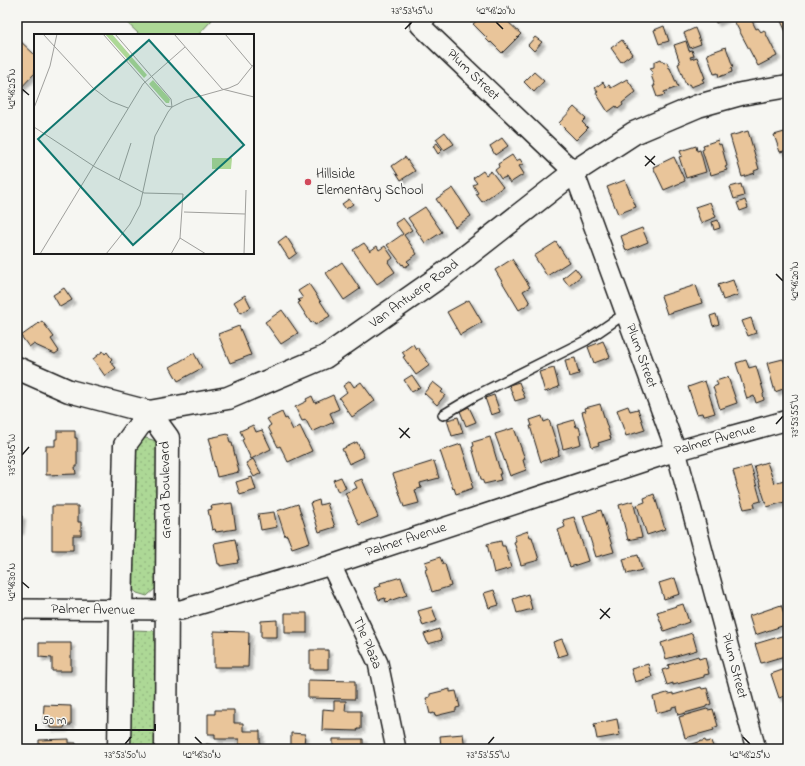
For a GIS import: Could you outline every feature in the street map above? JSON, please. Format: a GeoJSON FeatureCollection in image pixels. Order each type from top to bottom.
{"type":"FeatureCollection","features":[{"type":"Feature","properties":{"kind":"street","name":"Plum Street"},"geometry":{"type":"LineString","coordinates":[[423,21],[574,172],[676,451],[756,749]]}},
{"type":"Feature","properties":{"kind":"street","name":"Van Antwerp Road"},"geometry":{"type":"LineString","coordinates":[[17,368],[69,391],[149,412],[228,398],[325,357],[446,273],[574,172],[634,133],[698,106],[741,94],[788,86]]}},
{"type":"Feature","properties":{"kind":"street"},"geometry":{"type":"LineString","coordinates":[[119,749],[125,445],[149,412]]}},
{"type":"Feature","properties":{"kind":"street","name":"Grand Boulevard"},"geometry":{"type":"LineString","coordinates":[[149,412],[168,438],[166,749]]}},
{"type":"Feature","properties":{"kind":"street","name":"Palmer Avenue"},"geometry":{"type":"LineString","coordinates":[[17,609],[181,610],[331,565],[676,451],[788,420]]}},
{"type":"Feature","properties":{"kind":"street","name":"The Plaza"},"geometry":{"type":"LineString","coordinates":[[331,565],[378,663],[396,749]]}},
{"type":"Feature","properties":{"kind":"lane"},"geometry":{"type":"LineString","coordinates":[[443,415],[474,396],[585,342],[626,313]]}},
{"type":"Feature","properties":{"kind":"green space"},"geometry":{"type":"Polygon","coordinates":[[[121,17],[209,17],[212,20],[199,34],[139,34],[121,17]]]}},
{"type":"Feature","properties":{"kind":"green space"},"geometry":{"type":"Polygon","coordinates":[[[146,438],[156,441],[160,452],[157,587],[147,596],[137,593],[130,587],[130,453],[136,441],[146,438]]]}},
{"type":"Feature","properties":{"kind":"green space"},"geometry":{"type":"Polygon","coordinates":[[[133,630],[160,631],[158,749],[128,749],[129,637],[133,630]]]}},
{"type":"Feature","properties":{"kind":"building"},"geometry":{"type":"Polygon","coordinates":[[[481,17],[496,17],[502,23],[505,19],[521,34],[502,53],[486,39],[487,38],[473,24],[481,17]]]}},
{"type":"Feature","properties":{"kind":"building"},"geometry":{"type":"Polygon","coordinates":[[[713,17],[728,17],[716,23],[713,17]]]}},
{"type":"Feature","properties":{"kind":"building"},"geometry":{"type":"Polygon","coordinates":[[[732,17],[750,17],[756,29],[758,28],[761,32],[764,30],[777,56],[758,66],[732,17]]]}},
{"type":"Feature","properties":{"kind":"building"},"geometry":{"type":"Polygon","coordinates":[[[779,17],[788,17],[788,36],[779,17]]]}},
{"type":"Feature","properties":{"kind":"building"},"geometry":{"type":"Polygon","coordinates":[[[664,26],[669,41],[659,44],[654,30],[664,26]]]}},
{"type":"Feature","properties":{"kind":"building"},"geometry":{"type":"Polygon","coordinates":[[[695,28],[701,44],[690,48],[684,33],[695,28]]]}},
{"type":"Feature","properties":{"kind":"building"},"geometry":{"type":"Polygon","coordinates":[[[535,37],[542,42],[534,51],[528,45],[535,37]]]}},
{"type":"Feature","properties":{"kind":"building"},"geometry":{"type":"Polygon","coordinates":[[[17,38],[34,54],[34,74],[17,92],[17,38]]]}},
{"type":"Feature","properties":{"kind":"building"},"geometry":{"type":"Polygon","coordinates":[[[622,40],[632,54],[621,62],[611,48],[622,40]]]}},
{"type":"Feature","properties":{"kind":"building"},"geometry":{"type":"Polygon","coordinates":[[[686,41],[689,51],[692,50],[694,56],[690,57],[691,59],[697,57],[705,78],[702,79],[704,82],[691,87],[689,84],[686,85],[678,64],[680,63],[674,45],[686,41]]]}},
{"type":"Feature","properties":{"kind":"building"},"geometry":{"type":"Polygon","coordinates":[[[726,47],[733,67],[731,68],[732,72],[719,77],[718,73],[714,74],[707,54],[726,47]]]}},
{"type":"Feature","properties":{"kind":"building"},"geometry":{"type":"Polygon","coordinates":[[[661,59],[664,63],[667,62],[678,87],[664,92],[665,95],[657,97],[651,75],[653,74],[650,68],[654,67],[654,62],[661,59]]]}},
{"type":"Feature","properties":{"kind":"building"},"geometry":{"type":"Polygon","coordinates":[[[534,72],[544,81],[534,92],[524,82],[534,72]]]}},
{"type":"Feature","properties":{"kind":"building"},"geometry":{"type":"Polygon","coordinates":[[[627,79],[636,92],[622,103],[623,105],[618,109],[616,106],[608,112],[596,93],[598,92],[595,88],[603,82],[606,87],[609,85],[611,88],[627,79]]]}},
{"type":"Feature","properties":{"kind":"building"},"geometry":{"type":"Polygon","coordinates":[[[574,107],[586,118],[582,122],[588,128],[576,140],[559,123],[574,107]]]}},
{"type":"Feature","properties":{"kind":"building"},"geometry":{"type":"Polygon","coordinates":[[[748,131],[759,169],[754,171],[755,173],[742,177],[730,136],[748,131]]]}},
{"type":"Feature","properties":{"kind":"building"},"geometry":{"type":"Polygon","coordinates":[[[788,131],[788,150],[780,152],[774,135],[788,131]]]}},
{"type":"Feature","properties":{"kind":"building"},"geometry":{"type":"Polygon","coordinates":[[[445,132],[454,144],[444,150],[436,139],[445,132]]]}},
{"type":"Feature","properties":{"kind":"building"},"geometry":{"type":"Polygon","coordinates":[[[502,138],[508,146],[495,155],[490,146],[502,138]]]}},
{"type":"Feature","properties":{"kind":"building"},"geometry":{"type":"Polygon","coordinates":[[[718,140],[719,145],[721,144],[727,166],[725,167],[727,170],[711,175],[702,150],[704,149],[703,145],[718,140]]]}},
{"type":"Feature","properties":{"kind":"building"},"geometry":{"type":"Polygon","coordinates":[[[437,143],[442,150],[438,154],[433,146],[437,143]]]}},
{"type":"Feature","properties":{"kind":"building"},"geometry":{"type":"Polygon","coordinates":[[[696,146],[697,151],[700,150],[706,172],[686,178],[679,157],[682,156],[680,151],[696,146]]]}},
{"type":"Feature","properties":{"kind":"building"},"geometry":{"type":"Polygon","coordinates":[[[512,155],[516,161],[520,159],[523,164],[519,166],[524,174],[510,183],[506,177],[501,179],[495,170],[499,167],[498,164],[512,155]]]}},
{"type":"Feature","properties":{"kind":"building"},"geometry":{"type":"Polygon","coordinates":[[[405,157],[415,171],[401,180],[392,166],[405,157]]]}},
{"type":"Feature","properties":{"kind":"building"},"geometry":{"type":"Polygon","coordinates":[[[674,157],[685,181],[664,190],[653,167],[674,157]]]}},
{"type":"Feature","properties":{"kind":"building"},"geometry":{"type":"Polygon","coordinates":[[[483,171],[486,175],[491,171],[503,187],[482,202],[476,194],[478,193],[473,185],[477,183],[473,178],[483,171]]]}},
{"type":"Feature","properties":{"kind":"building"},"geometry":{"type":"Polygon","coordinates":[[[625,180],[636,207],[618,214],[607,187],[625,180]]]}},
{"type":"Feature","properties":{"kind":"building"},"geometry":{"type":"Polygon","coordinates":[[[741,184],[744,196],[734,199],[730,187],[741,184]]]}},
{"type":"Feature","properties":{"kind":"building"},"geometry":{"type":"Polygon","coordinates":[[[453,188],[471,216],[455,227],[436,199],[453,188]]]}},
{"type":"Feature","properties":{"kind":"building"},"geometry":{"type":"Polygon","coordinates":[[[349,199],[353,204],[346,209],[342,204],[349,199]]]}},
{"type":"Feature","properties":{"kind":"building"},"geometry":{"type":"Polygon","coordinates":[[[745,200],[748,208],[740,211],[737,203],[745,200]]]}},
{"type":"Feature","properties":{"kind":"building"},"geometry":{"type":"Polygon","coordinates":[[[710,202],[716,217],[701,223],[695,207],[710,202]]]}},
{"type":"Feature","properties":{"kind":"building"},"geometry":{"type":"Polygon","coordinates":[[[425,207],[442,232],[425,243],[408,218],[425,207]]]}},
{"type":"Feature","properties":{"kind":"building"},"geometry":{"type":"Polygon","coordinates":[[[403,218],[412,230],[404,235],[417,254],[407,261],[410,264],[405,267],[387,245],[403,234],[395,223],[403,218]]]}},
{"type":"Feature","properties":{"kind":"building"},"geometry":{"type":"Polygon","coordinates":[[[718,220],[720,228],[714,230],[712,222],[718,220]]]}},
{"type":"Feature","properties":{"kind":"building"},"geometry":{"type":"Polygon","coordinates":[[[642,228],[648,242],[626,251],[621,236],[642,228]]]}},
{"type":"Feature","properties":{"kind":"building"},"geometry":{"type":"Polygon","coordinates":[[[286,236],[297,253],[289,259],[278,242],[286,236]]]}},
{"type":"Feature","properties":{"kind":"building"},"geometry":{"type":"Polygon","coordinates":[[[556,242],[569,262],[547,276],[534,256],[556,242]]]}},
{"type":"Feature","properties":{"kind":"building"},"geometry":{"type":"Polygon","coordinates":[[[364,243],[370,251],[377,246],[379,250],[385,246],[393,258],[388,262],[395,272],[377,284],[353,250],[364,243]]]}},
{"type":"Feature","properties":{"kind":"building"},"geometry":{"type":"Polygon","coordinates":[[[512,259],[530,287],[523,291],[530,303],[519,310],[495,270],[512,259]]]}},
{"type":"Feature","properties":{"kind":"building"},"geometry":{"type":"Polygon","coordinates":[[[342,262],[360,289],[344,300],[326,273],[342,262]]]}},
{"type":"Feature","properties":{"kind":"building"},"geometry":{"type":"Polygon","coordinates":[[[575,268],[581,276],[569,286],[563,278],[575,268]]]}},
{"type":"Feature","properties":{"kind":"building"},"geometry":{"type":"Polygon","coordinates":[[[733,280],[738,295],[723,300],[718,285],[733,280]]]}},
{"type":"Feature","properties":{"kind":"building"},"geometry":{"type":"Polygon","coordinates":[[[309,284],[330,316],[315,325],[313,321],[311,323],[298,303],[300,302],[298,300],[303,298],[298,291],[309,284]]]}},
{"type":"Feature","properties":{"kind":"building"},"geometry":{"type":"Polygon","coordinates":[[[696,285],[702,303],[667,314],[661,296],[696,285]]]}},
{"type":"Feature","properties":{"kind":"building"},"geometry":{"type":"Polygon","coordinates":[[[64,288],[72,300],[60,307],[53,295],[64,288]]]}},
{"type":"Feature","properties":{"kind":"building"},"geometry":{"type":"Polygon","coordinates":[[[245,295],[251,307],[241,313],[234,302],[245,295]]]}},
{"type":"Feature","properties":{"kind":"building"},"geometry":{"type":"Polygon","coordinates":[[[469,300],[482,322],[460,335],[447,312],[469,300]]]}},
{"type":"Feature","properties":{"kind":"building"},"geometry":{"type":"Polygon","coordinates":[[[282,310],[298,333],[281,344],[265,322],[282,310]]]}},
{"type":"Feature","properties":{"kind":"building"},"geometry":{"type":"Polygon","coordinates":[[[716,314],[719,324],[713,326],[710,316],[716,314]]]}},
{"type":"Feature","properties":{"kind":"building"},"geometry":{"type":"Polygon","coordinates":[[[751,318],[756,333],[748,336],[742,321],[751,318]]]}},
{"type":"Feature","properties":{"kind":"building"},"geometry":{"type":"Polygon","coordinates":[[[42,321],[54,337],[51,339],[59,351],[55,354],[33,344],[29,347],[21,336],[42,321]]]}},
{"type":"Feature","properties":{"kind":"building"},"geometry":{"type":"Polygon","coordinates":[[[239,326],[251,355],[230,363],[218,334],[239,326]]]}},
{"type":"Feature","properties":{"kind":"building"},"geometry":{"type":"Polygon","coordinates":[[[603,341],[610,357],[594,363],[588,347],[603,341]]]}},
{"type":"Feature","properties":{"kind":"building"},"geometry":{"type":"Polygon","coordinates":[[[413,344],[416,349],[417,347],[430,365],[416,375],[403,357],[405,356],[402,352],[413,344]]]}},
{"type":"Feature","properties":{"kind":"building"},"geometry":{"type":"Polygon","coordinates":[[[103,351],[105,354],[107,352],[112,359],[110,361],[116,368],[105,376],[93,359],[103,351]]]}},
{"type":"Feature","properties":{"kind":"building"},"geometry":{"type":"Polygon","coordinates":[[[194,353],[202,368],[178,381],[170,367],[194,353]]]}},
{"type":"Feature","properties":{"kind":"building"},"geometry":{"type":"Polygon","coordinates":[[[575,358],[579,374],[569,377],[565,360],[575,358]]]}},
{"type":"Feature","properties":{"kind":"building"},"geometry":{"type":"Polygon","coordinates":[[[783,359],[788,369],[788,393],[784,394],[783,389],[775,392],[767,363],[783,359]]]}},
{"type":"Feature","properties":{"kind":"building"},"geometry":{"type":"Polygon","coordinates":[[[746,360],[749,368],[756,366],[764,393],[764,400],[756,403],[754,396],[747,399],[736,363],[746,360]]]}},
{"type":"Feature","properties":{"kind":"building"},"geometry":{"type":"Polygon","coordinates":[[[554,368],[559,387],[545,392],[539,372],[554,368]]]}},
{"type":"Feature","properties":{"kind":"building"},"geometry":{"type":"Polygon","coordinates":[[[412,375],[420,387],[412,392],[404,380],[412,375]]]}},
{"type":"Feature","properties":{"kind":"building"},"geometry":{"type":"Polygon","coordinates":[[[728,377],[737,403],[720,409],[713,387],[718,385],[716,381],[728,377]]]}},
{"type":"Feature","properties":{"kind":"building"},"geometry":{"type":"Polygon","coordinates":[[[350,381],[354,387],[361,382],[375,401],[352,417],[339,398],[347,392],[343,386],[350,381]]]}},
{"type":"Feature","properties":{"kind":"building"},"geometry":{"type":"Polygon","coordinates":[[[705,381],[715,413],[703,416],[702,413],[697,414],[688,387],[705,381]]]}},
{"type":"Feature","properties":{"kind":"building"},"geometry":{"type":"Polygon","coordinates":[[[433,382],[443,390],[441,392],[445,395],[437,405],[424,393],[433,382]]]}},
{"type":"Feature","properties":{"kind":"building"},"geometry":{"type":"Polygon","coordinates":[[[519,382],[525,398],[515,401],[509,385],[519,382]]]}},
{"type":"Feature","properties":{"kind":"building"},"geometry":{"type":"Polygon","coordinates":[[[333,395],[339,409],[330,413],[334,422],[312,432],[306,420],[302,421],[295,407],[307,401],[306,399],[312,396],[315,403],[333,395]]]}},
{"type":"Feature","properties":{"kind":"building"},"geometry":{"type":"Polygon","coordinates":[[[494,395],[500,412],[491,415],[485,398],[494,395]]]}},
{"type":"Feature","properties":{"kind":"building"},"geometry":{"type":"Polygon","coordinates":[[[600,404],[611,439],[598,443],[599,445],[592,447],[582,412],[586,411],[585,408],[600,404]]]}},
{"type":"Feature","properties":{"kind":"building"},"geometry":{"type":"Polygon","coordinates":[[[628,406],[630,411],[638,409],[645,430],[626,436],[617,410],[628,406]]]}},
{"type":"Feature","properties":{"kind":"building"},"geometry":{"type":"Polygon","coordinates":[[[469,407],[476,422],[466,426],[460,411],[469,407]]]}},
{"type":"Feature","properties":{"kind":"building"},"geometry":{"type":"Polygon","coordinates":[[[282,412],[293,430],[300,426],[312,451],[288,462],[280,446],[278,447],[268,427],[271,425],[267,419],[282,412]]]}},
{"type":"Feature","properties":{"kind":"building"},"geometry":{"type":"Polygon","coordinates":[[[542,416],[544,422],[549,420],[559,455],[541,462],[530,426],[532,426],[530,420],[542,416]]]}},
{"type":"Feature","properties":{"kind":"building"},"geometry":{"type":"Polygon","coordinates":[[[458,417],[463,433],[452,436],[447,420],[458,417]]]}},
{"type":"Feature","properties":{"kind":"building"},"geometry":{"type":"Polygon","coordinates":[[[574,420],[576,427],[579,427],[581,444],[563,449],[557,425],[574,420]]]}},
{"type":"Feature","properties":{"kind":"building"},"geometry":{"type":"Polygon","coordinates":[[[253,425],[256,432],[262,430],[271,449],[251,459],[242,440],[244,439],[240,431],[253,425]]]}},
{"type":"Feature","properties":{"kind":"building"},"geometry":{"type":"Polygon","coordinates":[[[514,428],[525,459],[523,460],[526,470],[510,476],[495,434],[514,428]]]}},
{"type":"Feature","properties":{"kind":"building"},"geometry":{"type":"Polygon","coordinates":[[[57,431],[75,431],[75,438],[77,438],[76,474],[46,475],[46,446],[55,446],[57,431]]]}},
{"type":"Feature","properties":{"kind":"building"},"geometry":{"type":"Polygon","coordinates":[[[228,434],[230,443],[232,443],[239,472],[217,477],[209,438],[228,434]]]}},
{"type":"Feature","properties":{"kind":"building"},"geometry":{"type":"Polygon","coordinates":[[[490,437],[501,474],[499,474],[501,480],[484,484],[481,479],[472,447],[474,446],[473,442],[490,437]]]}},
{"type":"Feature","properties":{"kind":"building"},"geometry":{"type":"Polygon","coordinates":[[[357,442],[364,457],[349,464],[342,449],[357,442]]]}},
{"type":"Feature","properties":{"kind":"building"},"geometry":{"type":"Polygon","coordinates":[[[461,444],[473,482],[471,483],[473,488],[456,494],[440,451],[461,444]]]}},
{"type":"Feature","properties":{"kind":"building"},"geometry":{"type":"Polygon","coordinates":[[[253,459],[261,473],[254,477],[246,463],[253,459]]]}},
{"type":"Feature","properties":{"kind":"building"},"geometry":{"type":"Polygon","coordinates":[[[434,461],[439,478],[420,483],[421,488],[415,490],[419,503],[404,507],[393,474],[434,461]]]}},
{"type":"Feature","properties":{"kind":"building"},"geometry":{"type":"Polygon","coordinates":[[[767,462],[774,483],[784,480],[788,493],[788,501],[767,507],[754,466],[767,462]]]}},
{"type":"Feature","properties":{"kind":"building"},"geometry":{"type":"Polygon","coordinates":[[[751,466],[761,501],[754,503],[755,507],[744,509],[733,471],[751,466]]]}},
{"type":"Feature","properties":{"kind":"building"},"geometry":{"type":"Polygon","coordinates":[[[252,477],[256,490],[240,495],[236,482],[252,477]]]}},
{"type":"Feature","properties":{"kind":"building"},"geometry":{"type":"Polygon","coordinates":[[[341,477],[346,488],[338,492],[333,480],[341,477]]]}},
{"type":"Feature","properties":{"kind":"building"},"geometry":{"type":"Polygon","coordinates":[[[362,479],[378,517],[359,525],[345,493],[357,488],[354,482],[362,479]]]}},
{"type":"Feature","properties":{"kind":"building"},"geometry":{"type":"Polygon","coordinates":[[[654,494],[665,529],[647,535],[637,505],[645,502],[644,498],[654,494]]]}},
{"type":"Feature","properties":{"kind":"building"},"geometry":{"type":"Polygon","coordinates":[[[319,500],[320,505],[327,503],[335,527],[319,532],[310,503],[319,500]]]}},
{"type":"Feature","properties":{"kind":"building"},"geometry":{"type":"Polygon","coordinates":[[[633,501],[642,537],[628,540],[619,505],[633,501]]]}},
{"type":"Feature","properties":{"kind":"building"},"geometry":{"type":"Polygon","coordinates":[[[232,503],[236,529],[216,532],[215,529],[212,530],[208,510],[212,509],[211,506],[232,503]]]}},
{"type":"Feature","properties":{"kind":"building"},"geometry":{"type":"Polygon","coordinates":[[[298,504],[310,542],[292,548],[287,535],[285,536],[277,511],[298,504]]]}},
{"type":"Feature","properties":{"kind":"building"},"geometry":{"type":"Polygon","coordinates":[[[52,506],[78,506],[78,522],[81,522],[81,535],[73,535],[73,550],[52,550],[52,506]]]}},
{"type":"Feature","properties":{"kind":"building"},"geometry":{"type":"Polygon","coordinates":[[[601,510],[614,552],[596,557],[583,516],[601,510]]]}},
{"type":"Feature","properties":{"kind":"building"},"geometry":{"type":"Polygon","coordinates":[[[274,512],[277,527],[261,530],[258,514],[274,512]]]}},
{"type":"Feature","properties":{"kind":"building"},"geometry":{"type":"Polygon","coordinates":[[[17,515],[22,516],[20,531],[17,531],[17,515]]]}},
{"type":"Feature","properties":{"kind":"building"},"geometry":{"type":"Polygon","coordinates":[[[574,517],[588,561],[570,567],[558,530],[565,527],[563,520],[574,517]]]}},
{"type":"Feature","properties":{"kind":"building"},"geometry":{"type":"Polygon","coordinates":[[[528,531],[530,537],[532,537],[539,560],[521,565],[514,542],[516,541],[514,536],[528,531]]]}},
{"type":"Feature","properties":{"kind":"building"},"geometry":{"type":"Polygon","coordinates":[[[235,539],[239,560],[237,560],[238,563],[220,566],[220,564],[218,564],[214,543],[235,539]]]}},
{"type":"Feature","properties":{"kind":"building"},"geometry":{"type":"Polygon","coordinates":[[[501,541],[502,546],[505,546],[511,568],[494,573],[487,544],[501,541]]]}},
{"type":"Feature","properties":{"kind":"building"},"geometry":{"type":"Polygon","coordinates":[[[638,555],[642,570],[627,574],[623,559],[638,555]]]}},
{"type":"Feature","properties":{"kind":"building"},"geometry":{"type":"Polygon","coordinates":[[[440,557],[443,564],[445,564],[451,586],[432,592],[425,570],[427,569],[425,562],[440,557]]]}},
{"type":"Feature","properties":{"kind":"building"},"geometry":{"type":"Polygon","coordinates":[[[401,577],[407,595],[386,602],[385,598],[379,600],[374,588],[381,586],[380,583],[401,577]]]}},
{"type":"Feature","properties":{"kind":"building"},"geometry":{"type":"Polygon","coordinates":[[[675,578],[680,594],[664,599],[659,583],[675,578]]]}},
{"type":"Feature","properties":{"kind":"building"},"geometry":{"type":"Polygon","coordinates":[[[494,590],[499,605],[489,608],[484,593],[494,590]]]}},
{"type":"Feature","properties":{"kind":"building"},"geometry":{"type":"Polygon","coordinates":[[[528,594],[532,609],[517,613],[513,599],[528,594]]]}},
{"type":"Feature","properties":{"kind":"building"},"geometry":{"type":"Polygon","coordinates":[[[683,604],[689,622],[664,631],[657,612],[683,604]]]}},
{"type":"Feature","properties":{"kind":"building"},"geometry":{"type":"Polygon","coordinates":[[[781,605],[786,619],[788,619],[788,624],[755,635],[749,616],[781,605]]]}},
{"type":"Feature","properties":{"kind":"building"},"geometry":{"type":"Polygon","coordinates":[[[432,607],[437,621],[423,626],[418,611],[432,607]]]}},
{"type":"Feature","properties":{"kind":"building"},"geometry":{"type":"Polygon","coordinates":[[[285,613],[307,613],[307,633],[285,633],[285,613]]]}},
{"type":"Feature","properties":{"kind":"building"},"geometry":{"type":"Polygon","coordinates":[[[277,620],[277,637],[261,637],[261,621],[277,620]]]}},
{"type":"Feature","properties":{"kind":"building"},"geometry":{"type":"Polygon","coordinates":[[[439,629],[442,640],[428,644],[424,634],[439,629]]]}},
{"type":"Feature","properties":{"kind":"building"},"geometry":{"type":"Polygon","coordinates":[[[214,631],[249,632],[248,667],[214,667],[214,631]]]}},
{"type":"Feature","properties":{"kind":"building"},"geometry":{"type":"Polygon","coordinates":[[[692,633],[697,650],[666,659],[661,643],[692,633]]]}},
{"type":"Feature","properties":{"kind":"building"},"geometry":{"type":"Polygon","coordinates":[[[788,634],[788,655],[761,663],[755,644],[788,634]]]}},
{"type":"Feature","properties":{"kind":"building"},"geometry":{"type":"Polygon","coordinates":[[[562,639],[568,654],[558,657],[553,642],[562,639]]]}},
{"type":"Feature","properties":{"kind":"building"},"geometry":{"type":"Polygon","coordinates":[[[39,643],[71,643],[71,671],[52,671],[52,658],[39,657],[39,643]]]}},
{"type":"Feature","properties":{"kind":"building"},"geometry":{"type":"Polygon","coordinates":[[[310,650],[328,650],[328,669],[310,669],[310,650]]]}},
{"type":"Feature","properties":{"kind":"building"},"geometry":{"type":"Polygon","coordinates":[[[698,656],[699,659],[705,657],[709,674],[704,675],[704,677],[673,685],[673,683],[667,685],[662,670],[669,668],[668,665],[698,656]]]}},
{"type":"Feature","properties":{"kind":"building"},"geometry":{"type":"Polygon","coordinates":[[[648,664],[652,677],[635,682],[631,669],[648,664]]]}},
{"type":"Feature","properties":{"kind":"building"},"geometry":{"type":"Polygon","coordinates":[[[788,668],[788,695],[779,698],[771,674],[788,668]]]}},
{"type":"Feature","properties":{"kind":"building"},"geometry":{"type":"Polygon","coordinates":[[[308,680],[355,681],[355,699],[308,698],[308,680]]]}},
{"type":"Feature","properties":{"kind":"building"},"geometry":{"type":"Polygon","coordinates":[[[701,687],[702,689],[707,688],[711,704],[706,707],[678,715],[676,706],[672,707],[672,709],[657,713],[653,697],[667,693],[673,693],[673,695],[701,687]]]}},
{"type":"Feature","properties":{"kind":"building"},"geometry":{"type":"Polygon","coordinates":[[[450,689],[450,692],[456,691],[460,707],[456,708],[456,711],[435,716],[434,713],[430,714],[426,698],[430,697],[430,694],[450,689]]]}},
{"type":"Feature","properties":{"kind":"building"},"geometry":{"type":"Polygon","coordinates":[[[334,701],[346,701],[345,711],[361,711],[361,729],[357,729],[358,731],[322,730],[323,709],[334,710],[334,701]]]}},
{"type":"Feature","properties":{"kind":"building"},"geometry":{"type":"Polygon","coordinates":[[[44,705],[71,706],[71,725],[65,725],[64,728],[50,728],[50,724],[43,724],[44,705]]]}},
{"type":"Feature","properties":{"kind":"building"},"geometry":{"type":"Polygon","coordinates":[[[707,709],[713,709],[718,726],[713,728],[714,730],[685,738],[679,717],[707,709]]]}},
{"type":"Feature","properties":{"kind":"building"},"geometry":{"type":"Polygon","coordinates":[[[215,710],[234,710],[234,723],[243,723],[243,731],[260,731],[260,745],[239,745],[239,739],[215,739],[215,734],[208,734],[208,714],[215,714],[215,710]]]}},
{"type":"Feature","properties":{"kind":"building"},"geometry":{"type":"Polygon","coordinates":[[[617,719],[620,735],[597,739],[594,724],[617,719]]]}},
{"type":"Feature","properties":{"kind":"building"},"geometry":{"type":"Polygon","coordinates":[[[291,733],[305,734],[304,745],[291,745],[291,733]]]}},
{"type":"Feature","properties":{"kind":"building"},"geometry":{"type":"Polygon","coordinates":[[[463,734],[465,749],[435,748],[441,747],[440,736],[463,734]]]}},
{"type":"Feature","properties":{"kind":"building"},"geometry":{"type":"Polygon","coordinates":[[[69,739],[69,743],[76,743],[76,749],[39,748],[39,740],[69,739]]]}},
{"type":"Feature","properties":{"kind":"building"},"geometry":{"type":"Polygon","coordinates":[[[333,739],[363,739],[363,749],[333,749],[333,739]]]}},
{"type":"Feature","properties":{"kind":"building"},"geometry":{"type":"Polygon","coordinates":[[[705,740],[706,742],[711,741],[714,749],[677,749],[705,740]]]}},
{"type":"Feature","properties":{"kind":"building"},"geometry":{"type":"Polygon","coordinates":[[[206,744],[217,745],[217,748],[239,749],[205,749],[206,744]]]}},
{"type":"Feature","properties":{"kind":"place","name":"Hillside Elementary School"},"geometry":{"type":"Point","coordinates":[308,182]}}]}
